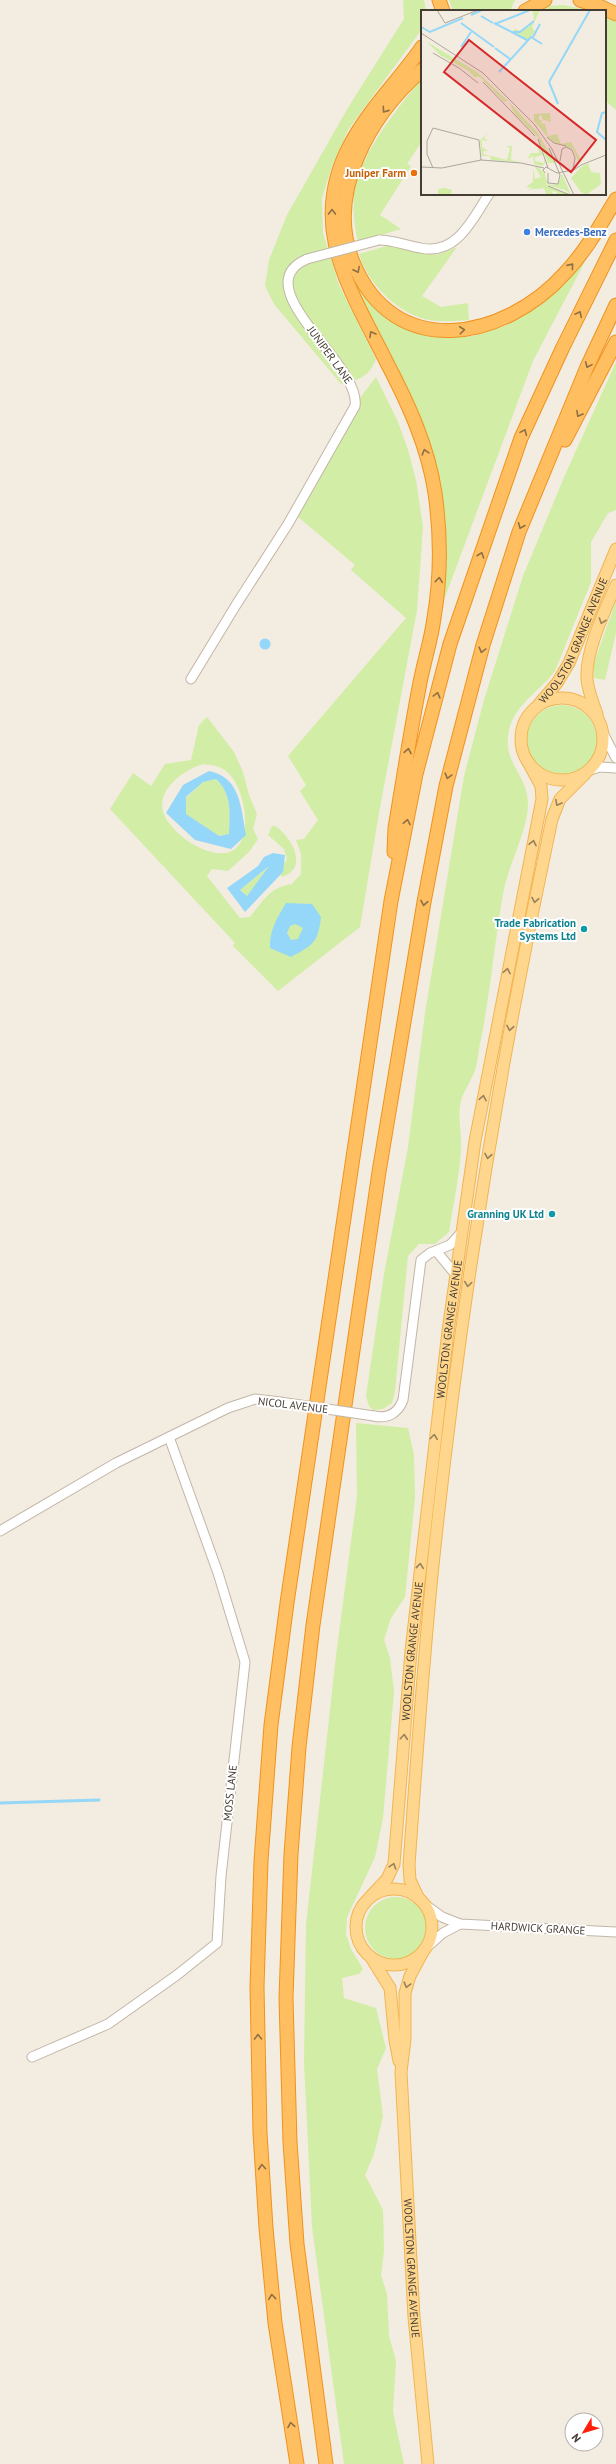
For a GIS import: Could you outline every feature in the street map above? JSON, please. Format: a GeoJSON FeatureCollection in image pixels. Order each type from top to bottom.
{"type":"FeatureCollection","features":[{"type":"Feature","properties":{"kind":"highway"},"geometry":{"type":"LineString","coordinates":[[523,10],[525,0]]}},
{"type":"Feature","properties":{"kind":"highway"},"geometry":{"type":"LineString","coordinates":[[525,10],[545,0]]}},
{"type":"Feature","properties":{"kind":"highway"},"geometry":{"type":"LineString","coordinates":[[580,0],[599,6],[616,14]]}},
{"type":"Feature","properties":{"kind":"highway"},"geometry":{"type":"LineString","coordinates":[[392,901],[395,828],[419,685],[434,619],[440,569],[440,530],[431,471],[416,421],[356,305],[346,280],[336,251],[332,206],[338,176],[350,145],[383,96],[421,49]]}},
{"type":"Feature","properties":{"kind":"highway"},"geometry":{"type":"LineString","coordinates":[[421,71],[389,105],[370,134],[357,157],[346,199],[346,234],[353,262],[368,290],[395,315],[433,330],[462,331],[501,321],[519,312],[566,273],[580,255],[616,198]]}},
{"type":"Feature","properties":{"kind":"highway"},"geometry":{"type":"LineString","coordinates":[[297,2464],[275,2323],[260,2133],[257,1987],[261,1861],[272,1725],[287,1603],[392,901],[416,774],[450,644],[521,438],[563,347],[616,240]]}},
{"type":"Feature","properties":{"kind":"highway"},"geometry":{"type":"LineString","coordinates":[[326,2464],[303,2299],[290,2142],[286,1998],[291,1854],[299,1747],[313,1625],[379,1172],[426,887],[446,786],[483,645],[519,532],[587,367],[616,305]]}},
{"type":"Feature","properties":{"kind":"highway"},"geometry":{"type":"LineString","coordinates":[[536,490],[588,398],[616,342]]}},
{"type":"Feature","properties":{"kind":"main road","name":"WOOLSTON GRANGE AVENUE"},"geometry":{"type":"LineString","coordinates":[[536,707],[557,683],[569,663],[616,549]]}},
{"type":"Feature","properties":{"kind":"main road","name":"WOOLSTON GRANGE AVENUE"},"geometry":{"type":"LineString","coordinates":[[603,730],[589,691],[587,671],[603,617],[616,585]]}},
{"type":"Feature","properties":{"kind":"main road"},"geometry":{"type":"LineString","coordinates":[[561,698],[574,700],[586,705],[595,714],[603,730],[601,754],[587,772],[573,779],[554,779],[536,771],[528,762],[523,752],[522,733],[527,719],[536,707],[548,700],[561,698]]}},
{"type":"Feature","properties":{"kind":"main road","name":"WOOLSTON GRANGE AVENUE"},"geometry":{"type":"LineString","coordinates":[[370,1898],[387,1880],[394,1864],[424,1521],[456,1275],[476,1134],[542,799],[540,786],[528,762]]}},
{"type":"Feature","properties":{"kind":"main road","name":"WOOLSTON GRANGE AVENUE"},"geometry":{"type":"LineString","coordinates":[[422,1901],[410,1880],[409,1865],[422,1682],[436,1537],[473,1248],[508,1039],[552,819],[560,799],[587,772]]}},
{"type":"Feature","properties":{"kind":"main road"},"geometry":{"type":"LineString","coordinates":[[395,1890],[411,1893],[422,1901],[432,1926],[425,1949],[415,1959],[398,1964],[379,1962],[369,1955],[358,1940],[357,1926],[359,1912],[370,1898],[380,1892],[395,1890]]}},
{"type":"Feature","properties":{"kind":"main road","name":"WOOLSTON GRANGE AVENUE"},"geometry":{"type":"LineString","coordinates":[[401,2072],[405,2039],[405,1993],[410,1976],[425,1949]]}},
{"type":"Feature","properties":{"kind":"main road","name":"WOOLSTON GRANGE AVENUE"},"geometry":{"type":"LineString","coordinates":[[369,1955],[390,1988],[395,2040],[401,2072],[414,2317],[428,2464]]}},
{"type":"Feature","properties":{"kind":"street","name":"JUNIPER LANE"},"geometry":{"type":"LineString","coordinates":[[191,679],[288,524],[355,406],[356,395],[345,373],[307,323],[290,296],[289,275],[296,265],[308,259],[379,240],[422,249],[445,246],[463,234],[488,195]]}},
{"type":"Feature","properties":{"kind":"street"},"geometry":{"type":"LineString","coordinates":[[603,730],[616,758]]}},
{"type":"Feature","properties":{"kind":"street"},"geometry":{"type":"LineString","coordinates":[[587,772],[600,767],[616,768]]}},
{"type":"Feature","properties":{"kind":"street","name":"NICOL AVENUE"},"geometry":{"type":"LineString","coordinates":[[0,1531],[116,1463],[246,1401],[255,1399],[383,1417],[393,1413],[403,1400],[418,1266],[425,1256],[450,1245],[462,1232]]}},
{"type":"Feature","properties":{"kind":"street"},"geometry":{"type":"LineString","coordinates":[[437,1252],[456,1275]]}},
{"type":"Feature","properties":{"kind":"street","name":"MOSS LANE"},"geometry":{"type":"LineString","coordinates":[[32,2058],[108,2024],[177,1975],[217,1943],[221,1876],[245,1662],[218,1572],[169,1437]]}},
{"type":"Feature","properties":{"kind":"street","name":"HARDWICK GRANGE"},"geometry":{"type":"LineString","coordinates":[[422,1901],[442,1917],[460,1924],[616,1932]]}},
{"type":"Feature","properties":{"kind":"street"},"geometry":{"type":"LineString","coordinates":[[425,1949],[443,1933],[460,1924]]}},
{"type":"Feature","properties":{"kind":"green space"},"geometry":{"type":"Polygon","coordinates":[[[403,0],[424,0],[426,10],[421,10],[421,30],[348,130],[332,166],[322,198],[323,233],[339,285],[376,359],[370,370],[363,377],[341,384],[274,304],[265,286],[269,260],[287,215],[349,106],[404,19],[403,0]]]}},
{"type":"Feature","properties":{"kind":"green space"},"geometry":{"type":"Polygon","coordinates":[[[449,0],[515,0],[510,10],[453,10],[449,0]]]}},
{"type":"Feature","properties":{"kind":"green space"},"geometry":{"type":"Polygon","coordinates":[[[564,5],[587,10],[540,10],[546,6],[564,5]]]}},
{"type":"Feature","properties":{"kind":"green space"},"geometry":{"type":"Polygon","coordinates":[[[606,17],[616,22],[616,110],[606,101],[606,17]]]}},
{"type":"Feature","properties":{"kind":"green space"},"geometry":{"type":"Polygon","coordinates":[[[421,80],[421,143],[407,164],[411,166],[380,215],[401,229],[358,242],[354,201],[355,187],[359,174],[365,159],[382,130],[421,80]]]}},
{"type":"Feature","properties":{"kind":"green space"},"geometry":{"type":"Polygon","coordinates":[[[390,245],[437,255],[457,247],[422,296],[441,307],[468,303],[469,320],[427,320],[411,314],[401,308],[382,293],[368,274],[359,254],[390,245]]]}},
{"type":"Feature","properties":{"kind":"green space"},"geometry":{"type":"Polygon","coordinates":[[[592,248],[533,361],[441,608],[444,527],[437,477],[431,452],[413,400],[371,319],[350,268],[367,296],[426,334],[447,337],[473,336],[505,326],[531,311],[592,248]]]}},
{"type":"Feature","properties":{"kind":"green space"},"geometry":{"type":"Polygon","coordinates":[[[616,362],[616,510],[608,513],[591,542],[591,582],[555,671],[522,705],[512,721],[509,730],[509,754],[526,790],[528,801],[527,815],[522,835],[505,884],[477,1064],[461,1102],[459,1117],[461,1151],[449,1232],[435,1244],[419,1244],[408,1256],[395,1391],[392,1403],[383,1409],[373,1410],[369,1406],[366,1396],[384,1274],[408,1147],[425,1013],[464,776],[484,700],[523,576],[565,475],[616,362]]]}},
{"type":"Feature","properties":{"kind":"green space"},"geometry":{"type":"Polygon","coordinates":[[[376,377],[398,422],[408,450],[416,480],[423,527],[417,610],[379,813],[360,927],[278,991],[233,946],[235,943],[110,809],[133,773],[151,786],[165,764],[191,760],[199,725],[207,717],[234,752],[243,772],[249,795],[257,814],[253,829],[258,839],[249,852],[228,871],[212,869],[207,876],[240,918],[250,917],[263,900],[272,892],[278,888],[292,884],[301,874],[301,854],[296,840],[304,839],[318,820],[300,791],[306,785],[288,756],[406,618],[351,570],[355,565],[297,516],[362,395],[376,377]],[[203,764],[185,772],[170,786],[164,794],[162,803],[163,813],[173,828],[191,843],[208,851],[225,853],[236,848],[243,838],[245,824],[244,808],[240,793],[234,780],[226,771],[216,766],[203,764]]]}},
{"type":"Feature","properties":{"kind":"green space"},"geometry":{"type":"Polygon","coordinates":[[[616,601],[616,633],[605,680],[594,678],[594,663],[616,601]]]}},
{"type":"Feature","properties":{"kind":"green space"},"geometry":{"type":"Polygon","coordinates":[[[562,705],[575,708],[587,715],[594,727],[597,740],[594,753],[587,765],[575,772],[562,775],[549,772],[537,765],[530,753],[527,740],[530,727],[537,715],[549,708],[562,705]]]}},
{"type":"Feature","properties":{"kind":"green space"},"geometry":{"type":"Polygon","coordinates":[[[216,779],[225,791],[230,811],[229,834],[218,836],[186,814],[186,798],[203,782],[216,779]]]}},
{"type":"Feature","properties":{"kind":"green space"},"geometry":{"type":"Polygon","coordinates":[[[272,826],[275,826],[287,837],[295,852],[295,867],[290,873],[282,877],[279,871],[287,859],[284,849],[268,835],[272,826]]]}},
{"type":"Feature","properties":{"kind":"green space"},"geometry":{"type":"Polygon","coordinates":[[[271,865],[247,896],[240,890],[271,865]]]}},
{"type":"Feature","properties":{"kind":"green space"},"geometry":{"type":"Polygon","coordinates":[[[356,1423],[408,1428],[414,1455],[415,1498],[405,1597],[391,1618],[384,1640],[390,1658],[394,1692],[383,1818],[375,1857],[347,1917],[346,1934],[351,1949],[363,1969],[359,1974],[342,1978],[344,1998],[376,2008],[386,2048],[377,2069],[383,2116],[374,2154],[365,2175],[383,2210],[384,2251],[381,2275],[387,2294],[389,2336],[396,2361],[393,2412],[404,2464],[344,2464],[312,2227],[304,2062],[306,1925],[336,1656],[357,1496],[356,1423]]]}},
{"type":"Feature","properties":{"kind":"green space"},"geometry":{"type":"Polygon","coordinates":[[[390,1897],[402,1897],[418,1906],[425,1916],[427,1928],[425,1940],[418,1950],[402,1959],[390,1959],[379,1954],[370,1945],[365,1934],[365,1922],[370,1911],[379,1902],[390,1897]]]}},
{"type":"Feature","properties":{"kind":"water"},"geometry":{"type":"Polygon","coordinates":[[[265,638],[269,640],[271,644],[269,648],[265,650],[261,648],[259,644],[261,640],[265,638]]]}},
{"type":"Feature","properties":{"kind":"water"},"geometry":{"type":"Polygon","coordinates":[[[209,771],[220,774],[228,780],[238,796],[241,805],[246,835],[231,849],[195,840],[166,813],[183,785],[209,771]],[[216,779],[203,782],[186,797],[186,814],[219,836],[229,834],[230,811],[225,791],[216,779]]]}},
{"type":"Feature","properties":{"kind":"water"},"geometry":{"type":"Polygon","coordinates":[[[273,853],[285,855],[283,872],[245,912],[227,888],[258,866],[264,857],[273,853]],[[269,866],[240,890],[247,896],[269,866]]]}},
{"type":"Feature","properties":{"kind":"water"},"geometry":{"type":"Polygon","coordinates":[[[286,903],[312,904],[321,917],[318,933],[313,942],[305,949],[291,957],[270,948],[272,930],[286,903]],[[295,924],[290,926],[287,933],[291,940],[298,939],[303,928],[295,924]]]}},
{"type":"Feature","properties":{"kind":"waterway"},"geometry":{"type":"LineString","coordinates":[[0,1803],[99,1800]]}},
{"type":"Feature","properties":{"kind":"place","name":"Juniper Farm"},"geometry":{"type":"Point","coordinates":[414,173]}},
{"type":"Feature","properties":{"kind":"place","name":"Mercedes-Benz"},"geometry":{"type":"Point","coordinates":[527,232]}},
{"type":"Feature","properties":{"kind":"place","name":"Trade Fabrication Systems Ltd"},"geometry":{"type":"Point","coordinates":[584,929]}},
{"type":"Feature","properties":{"kind":"place","name":"Granning UK Ltd"},"geometry":{"type":"Point","coordinates":[552,1214]}}]}
